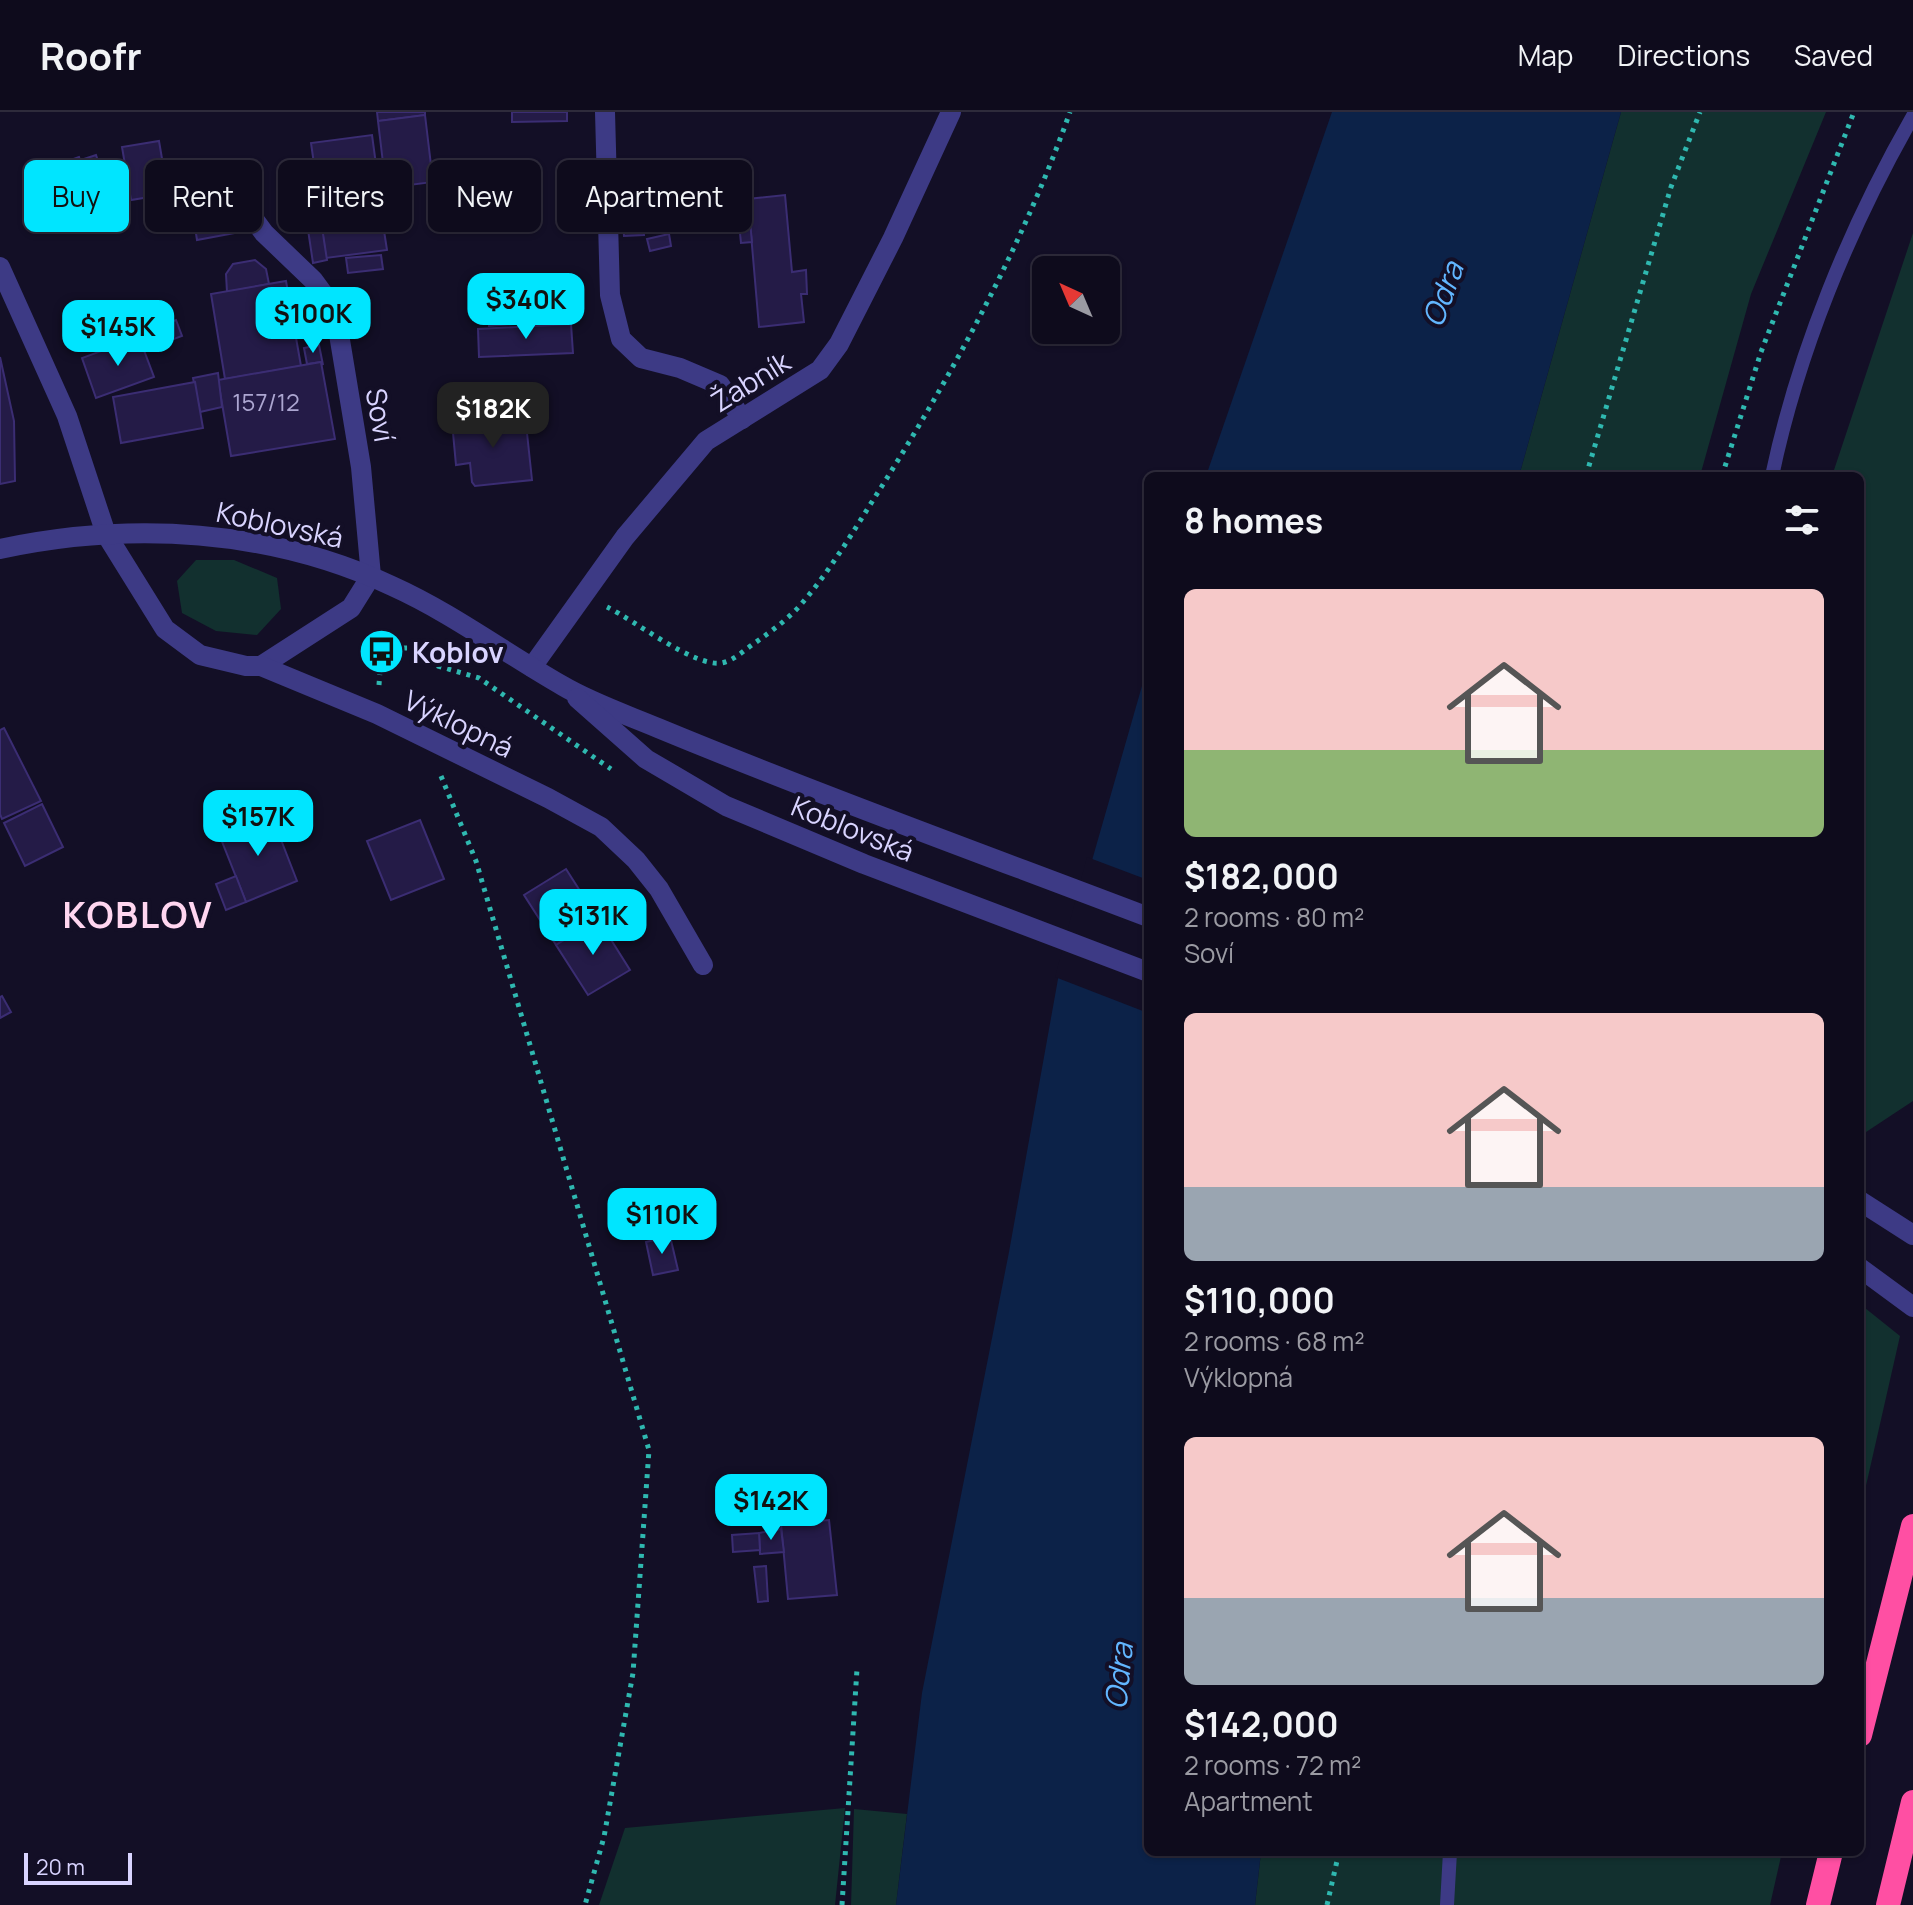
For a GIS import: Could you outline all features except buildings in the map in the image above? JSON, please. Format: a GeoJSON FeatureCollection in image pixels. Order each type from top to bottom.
{"type":"FeatureCollection","features":[{"type":"Feature","properties":{"kind":"highway"},"geometry":{"type":"LineString","coordinates":[[1864,1719],[1913,1526]]}},
{"type":"Feature","properties":{"kind":"highway"},"geometry":{"type":"LineString","coordinates":[[1888,1905],[1913,1802]]}},
{"type":"Feature","properties":{"kind":"highway"},"geometry":{"type":"LineString","coordinates":[[1818,1905],[1830,1856]]}},
{"type":"Feature","properties":{"kind":"street"},"geometry":{"type":"LineString","coordinates":[[605,112],[610,295],[621,339],[641,358],[680,368],[720,385],[742,419]]}},
{"type":"Feature","properties":{"kind":"street","name":"Žabník"},"geometry":{"type":"LineString","coordinates":[[532,667],[625,537],[706,441],[820,370],[839,344],[893,238],[951,112]]}},
{"type":"Feature","properties":{"kind":"street","name":"Soví"},"geometry":{"type":"LineString","coordinates":[[262,230],[313,280],[335,310],[361,467],[371,576]]}},
{"type":"Feature","properties":{"kind":"street","name":"Výklopná"},"geometry":{"type":"LineString","coordinates":[[0,267],[67,416],[106,534],[165,629],[200,655],[246,666],[261,666],[377,714],[601,827],[636,860],[659,889],[703,965]]}},
{"type":"Feature","properties":{"kind":"street","name":"Koblovská"},"geometry":{"type":"LineString","coordinates":[[0,549],[106,534],[163,532],[228,538],[298,552],[371,576],[450,616],[566,687],[806,788],[1144,915]]}},
{"type":"Feature","properties":{"kind":"street"},"geometry":{"type":"LineString","coordinates":[[261,666],[351,608],[371,576]]}},
{"type":"Feature","properties":{"kind":"street","name":"Koblovská"},"geometry":{"type":"LineString","coordinates":[[566,687],[646,759],[726,806],[864,864],[1144,970]]}},
{"type":"Feature","properties":{"kind":"street"},"geometry":{"type":"LineString","coordinates":[[1864,1204],[1913,1235]]}},
{"type":"Feature","properties":{"kind":"street"},"geometry":{"type":"LineString","coordinates":[[1864,1271],[1913,1307]]}},
{"type":"Feature","properties":{"kind":"lane"},"geometry":{"type":"LineString","coordinates":[[1773,472],[1778,446],[1822,308],[1880,174],[1913,116]]}},
{"type":"Feature","properties":{"kind":"lane"},"geometry":{"type":"LineString","coordinates":[[1447,1905],[1450,1856]]}},
{"type":"Feature","properties":{"kind":"path"},"geometry":{"type":"LineString","coordinates":[[581,596],[611,609],[690,656],[715,664],[729,661],[741,653],[777,627],[803,602],[921,425],[973,332],[1020,234],[1070,112]]}},
{"type":"Feature","properties":{"kind":"path"},"geometry":{"type":"LineString","coordinates":[[1587,472],[1671,187],[1700,112]]}},
{"type":"Feature","properties":{"kind":"path"},"geometry":{"type":"LineString","coordinates":[[1723,472],[1761,352],[1854,112]]}},
{"type":"Feature","properties":{"kind":"path"},"geometry":{"type":"LineString","coordinates":[[387,643],[394,648],[409,648],[423,654]]}},
{"type":"Feature","properties":{"kind":"path"},"geometry":{"type":"LineString","coordinates":[[377,714],[380,671],[394,648]]}},
{"type":"Feature","properties":{"kind":"path"},"geometry":{"type":"LineString","coordinates":[[425,738],[476,861],[649,1450],[633,1673],[604,1837],[585,1905]]}},
{"type":"Feature","properties":{"kind":"path"},"geometry":{"type":"LineString","coordinates":[[842,1905],[857,1669]]}},
{"type":"Feature","properties":{"kind":"path"},"geometry":{"type":"LineString","coordinates":[[1327,1905],[1338,1856]]}},
{"type":"Feature","properties":{"kind":"green space"},"geometry":{"type":"Polygon","coordinates":[[[1621,112],[1826,112],[1751,294],[1701,472],[1520,472],[1621,112]]]}},
{"type":"Feature","properties":{"kind":"green space"},"geometry":{"type":"Polygon","coordinates":[[[1913,233],[1913,1101],[1864,1133],[1864,472],[1833,472],[1913,233]]]}},
{"type":"Feature","properties":{"kind":"green space"},"geometry":{"type":"Polygon","coordinates":[[[196,560],[234,560],[277,578],[281,609],[257,635],[216,631],[182,613],[177,581],[196,560]]]}},
{"type":"Feature","properties":{"kind":"green space"},"geometry":{"type":"Polygon","coordinates":[[[1864,1307],[1900,1336],[1864,1494],[1864,1307]]]}},
{"type":"Feature","properties":{"kind":"green space"},"geometry":{"type":"Polygon","coordinates":[[[845,1808],[835,1905],[599,1905],[625,1828],[845,1808]]]}},
{"type":"Feature","properties":{"kind":"green space"},"geometry":{"type":"Polygon","coordinates":[[[854,1809],[907,1814],[896,1905],[851,1905],[854,1809]]]}},
{"type":"Feature","properties":{"kind":"green space"},"geometry":{"type":"Polygon","coordinates":[[[1261,1856],[1781,1856],[1770,1905],[1255,1905],[1261,1856]]]}},
{"type":"Feature","properties":{"kind":"water","name":"Odra"},"geometry":{"type":"Polygon","coordinates":[[[1332,112],[1621,112],[1520,472],[1207,472],[1332,112]]]}},
{"type":"Feature","properties":{"kind":"water","name":"Odra"},"geometry":{"type":"Polygon","coordinates":[[[1144,679],[1144,1856],[1261,1856],[1255,1905],[896,1905],[922,1693],[1009,1252],[1058,979],[1144,679]]]}},
{"type":"Feature","properties":{"kind":"pier"},"geometry":{"type":"Polygon","coordinates":[[[1087,857],[1144,878],[1144,1011],[1055,977],[1087,857]]]}},
{"type":"Feature","properties":{"kind":"place","name":"Koblov"},"geometry":{"type":"Point","coordinates":[381,652]}},
{"type":"Feature","properties":{"kind":"district","name":"KOBLOV"},"geometry":{"type":"Point","coordinates":[138,914]}}]}
